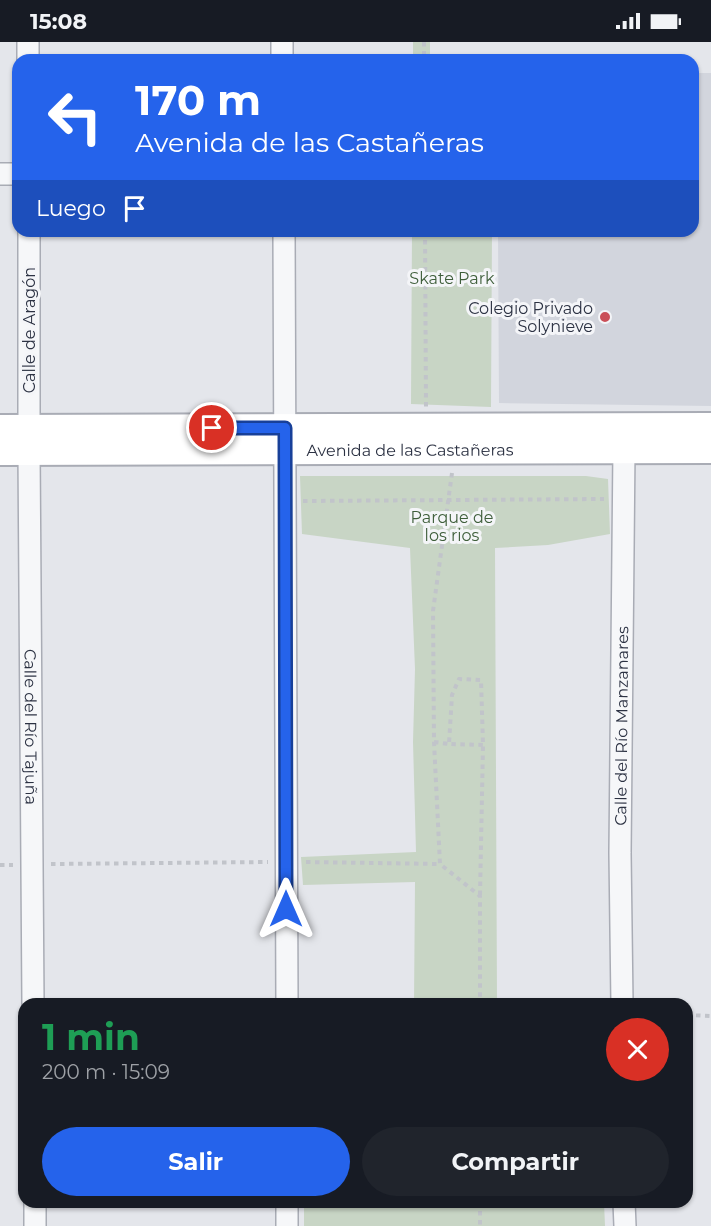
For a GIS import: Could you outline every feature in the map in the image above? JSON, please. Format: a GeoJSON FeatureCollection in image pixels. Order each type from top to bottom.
{"type":"FeatureCollection","features":[{"type":"Feature","properties":{"kind":"street","name":"Calle de Aragón"},"geometry":{"type":"LineString","coordinates":[[29,237],[29,440]]}},
{"type":"Feature","properties":{"kind":"street"},"geometry":{"type":"LineString","coordinates":[[284,237],[287,998]]}},
{"type":"Feature","properties":{"kind":"street","name":"Avenida de las Castañeras"},"geometry":{"type":"LineString","coordinates":[[285,439],[426,428],[711,427]]}},
{"type":"Feature","properties":{"kind":"street","name":"Avenida de las Castañeras"},"geometry":{"type":"LineString","coordinates":[[0,429],[29,440],[285,439],[455,450],[711,449]]}},
{"type":"Feature","properties":{"kind":"street","name":"Avenida de las Castañeras"},"geometry":{"type":"LineString","coordinates":[[0,452],[29,440]]}},
{"type":"Feature","properties":{"kind":"street","name":"Calle del Río Tajuña"},"geometry":{"type":"LineString","coordinates":[[29,440],[33,998]]}},
{"type":"Feature","properties":{"kind":"street","name":"Calle del Río Manzanares"},"geometry":{"type":"LineString","coordinates":[[622,998],[624,450]]}},
{"type":"Feature","properties":{"kind":"street"},"geometry":{"type":"LineString","coordinates":[[34,1208],[35,1226]]}},
{"type":"Feature","properties":{"kind":"street"},"geometry":{"type":"LineString","coordinates":[[287,1208],[287,1226]]}},
{"type":"Feature","properties":{"kind":"street"},"geometry":{"type":"LineString","coordinates":[[624,1208],[625,1226]]}},
{"type":"Feature","properties":{"kind":"path"},"geometry":{"type":"LineString","coordinates":[[425,237],[426,428]]}},
{"type":"Feature","properties":{"kind":"path"},"geometry":{"type":"LineString","coordinates":[[440,864],[434,742],[433,611],[455,450]]}},
{"type":"Feature","properties":{"kind":"path"},"geometry":{"type":"LineString","coordinates":[[286,501],[623,499]]}},
{"type":"Feature","properties":{"kind":"path"},"geometry":{"type":"LineString","coordinates":[[448,744],[452,695],[459,679],[481,680],[483,745],[480,998]]}},
{"type":"Feature","properties":{"kind":"path"},"geometry":{"type":"LineString","coordinates":[[434,742],[483,745]]}},
{"type":"Feature","properties":{"kind":"path"},"geometry":{"type":"LineString","coordinates":[[0,866],[286,862],[440,864],[480,896]]}},
{"type":"Feature","properties":{"kind":"path"},"geometry":{"type":"LineString","coordinates":[[693,1015],[711,1016]]}},
{"type":"Feature","properties":{"kind":"path"},"geometry":{"type":"LineString","coordinates":[[480,1208],[480,1226]]}},
{"type":"Feature","properties":{"kind":"shaded area","name":"Colegio Privado Solynieve"},"geometry":{"type":"Polygon","coordinates":[[[699,73],[711,73],[711,406],[499,403],[498,237],[699,237],[699,73]]]}},
{"type":"Feature","properties":{"kind":"green space"},"geometry":{"type":"Polygon","coordinates":[[[413,42],[430,42],[430,54],[413,54],[413,42]]]}},
{"type":"Feature","properties":{"kind":"green space","name":"Skate Park"},"geometry":{"type":"Polygon","coordinates":[[[412,237],[492,237],[491,407],[411,404],[412,237]]]}},
{"type":"Feature","properties":{"kind":"green space","name":"Parque de los rios"},"geometry":{"type":"Polygon","coordinates":[[[300,476],[586,476],[608,479],[610,534],[548,545],[495,548],[497,998],[414,998],[415,882],[303,885],[301,857],[416,852],[413,742],[415,669],[410,548],[302,534],[300,476]]]}},
{"type":"Feature","properties":{"kind":"green space"},"geometry":{"type":"Polygon","coordinates":[[[304,1208],[604,1208],[605,1226],[304,1226],[304,1208]]]}},
{"type":"Feature","properties":{"kind":"place","name":"Colegio Privado Solynieve"},"geometry":{"type":"Point","coordinates":[605,317]}},
{"type":"Feature","properties":{"kind":"route"},"geometry":{"type":"LineString","coordinates":[[212,428],[285,428],[286,909]]}}]}
